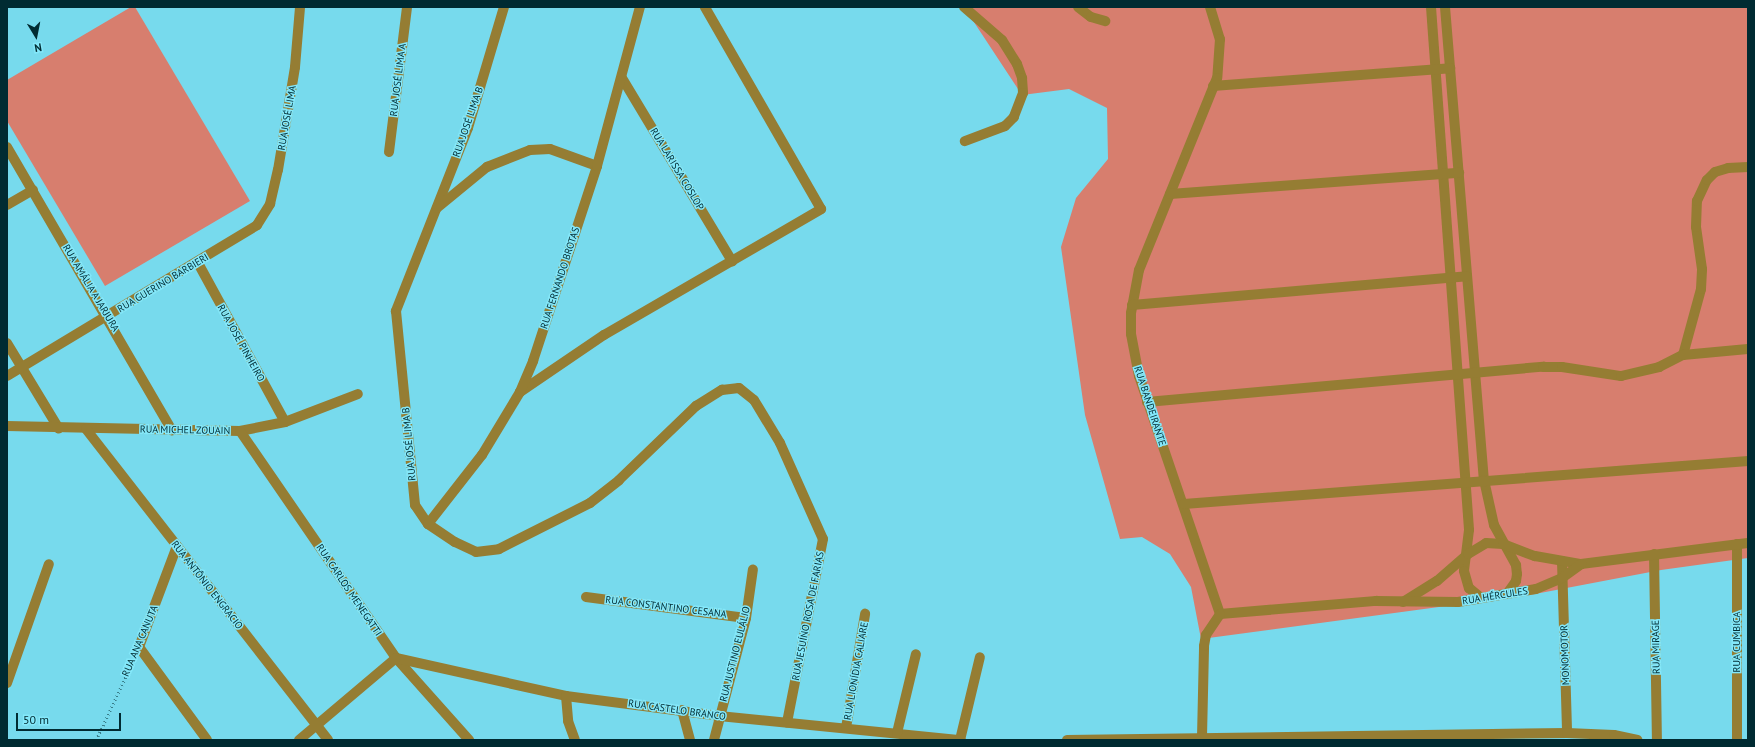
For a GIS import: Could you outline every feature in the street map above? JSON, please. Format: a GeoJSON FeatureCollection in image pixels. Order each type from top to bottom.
{"type":"FeatureCollection","features":[{"type":"Feature","properties":{"kind":"street","name":"RUA JOSÉ LIMA"},"geometry":{"type":"LineString","coordinates":[[257,225],[270,204],[278,170],[295,67],[300,7]]}},
{"type":"Feature","properties":{"kind":"street","name":"RUA JOSÉ LIMA A"},"geometry":{"type":"LineString","coordinates":[[389,152],[407,7]]}},
{"type":"Feature","properties":{"kind":"street","name":"RUA JOSÉ LIMA B"},"geometry":{"type":"LineString","coordinates":[[504,7],[468,128],[396,311],[415,505],[428,524],[440,534],[476,552],[499,549],[590,504],[620,480],[696,406],[722,390],[739,388]]}},
{"type":"Feature","properties":{"kind":"street","name":"RUA FERNANDO BROTAS"},"geometry":{"type":"LineString","coordinates":[[428,524],[482,455],[520,392],[534,362],[597,166],[640,7]]}},
{"type":"Feature","properties":{"kind":"street"},"geometry":{"type":"LineString","coordinates":[[520,392],[604,335],[821,209],[705,7]]}},
{"type":"Feature","properties":{"kind":"street"},"geometry":{"type":"LineString","coordinates":[[964,7],[1002,40],[1017,64],[1022,78],[1023,93],[1014,117],[1005,126],[965,141]]}},
{"type":"Feature","properties":{"kind":"street"},"geometry":{"type":"LineString","coordinates":[[1078,7],[1091,17],[1105,21]]}},
{"type":"Feature","properties":{"kind":"street","name":"RUA BANDEIRANTE"},"geometry":{"type":"LineString","coordinates":[[1210,7],[1220,39],[1220,59],[1214,86],[1139,270],[1132,305],[1134,355],[1147,402],[1184,504],[1220,614]]}},
{"type":"Feature","properties":{"kind":"street"},"geometry":{"type":"LineString","coordinates":[[1431,7],[1456,375],[1469,530],[1468,554],[1464,571],[1466,582],[1480,597]]}},
{"type":"Feature","properties":{"kind":"street"},"geometry":{"type":"LineString","coordinates":[[1445,7],[1474,374],[1484,480],[1494,525],[1516,566],[1517,574],[1516,582],[1507,594]]}},
{"type":"Feature","properties":{"kind":"street"},"geometry":{"type":"LineString","coordinates":[[1214,86],[1450,68]]}},
{"type":"Feature","properties":{"kind":"street","name":"RUA LARISSA COSLOP"},"geometry":{"type":"LineString","coordinates":[[622,78],[732,261]]}},
{"type":"Feature","properties":{"kind":"street","name":"RUA AMÁLIA A JARJURA"},"geometry":{"type":"LineString","coordinates":[[7,147],[108,316],[172,430]]}},
{"type":"Feature","properties":{"kind":"street"},"geometry":{"type":"LineString","coordinates":[[436,209],[487,167],[530,150],[550,150],[597,166]]}},
{"type":"Feature","properties":{"kind":"street"},"geometry":{"type":"LineString","coordinates":[[1683,356],[1702,289],[1702,269],[1695,213],[1701,190],[1715,172],[1728,168],[1748,167]]}},
{"type":"Feature","properties":{"kind":"street"},"geometry":{"type":"LineString","coordinates":[[1170,194],[1458,174]]}},
{"type":"Feature","properties":{"kind":"street"},"geometry":{"type":"LineString","coordinates":[[7,205],[33,190]]}},
{"type":"Feature","properties":{"kind":"street","name":"RUA GUERINO BARBIERI"},"geometry":{"type":"LineString","coordinates":[[7,376],[198,263],[257,225]]}},
{"type":"Feature","properties":{"kind":"street","name":"RUA JOSÉ PINHEIRO"},"geometry":{"type":"LineString","coordinates":[[198,263],[285,422]]}},
{"type":"Feature","properties":{"kind":"street"},"geometry":{"type":"LineString","coordinates":[[1132,305],[1467,276]]}},
{"type":"Feature","properties":{"kind":"street"},"geometry":{"type":"LineString","coordinates":[[7,343],[59,429]]}},
{"type":"Feature","properties":{"kind":"street"},"geometry":{"type":"LineString","coordinates":[[1147,402],[1556,367],[1621,376],[1659,367],[1683,356],[1748,348]]}},
{"type":"Feature","properties":{"kind":"street","name":"RUA JESUÍNO ROSA DE FARIAS"},"geometry":{"type":"LineString","coordinates":[[739,388],[754,400],[780,443],[823,540],[787,723]]}},
{"type":"Feature","properties":{"kind":"street","name":"RUA MICHEL ZOUAIN"},"geometry":{"type":"LineString","coordinates":[[7,426],[59,429],[240,431],[285,422],[358,394]]}},
{"type":"Feature","properties":{"kind":"street","name":"RUA ANTÔNIO ENGRACIO"},"geometry":{"type":"LineString","coordinates":[[86,429],[328,740]]}},
{"type":"Feature","properties":{"kind":"street","name":"RUA CARLOS MENEGATTI"},"geometry":{"type":"LineString","coordinates":[[240,431],[396,658],[470,740]]}},
{"type":"Feature","properties":{"kind":"street"},"geometry":{"type":"LineString","coordinates":[[1184,504],[1748,461]]}},
{"type":"Feature","properties":{"kind":"street","name":"RUA HÉRCULES"},"geometry":{"type":"LineString","coordinates":[[1403,602],[1450,572],[1468,554],[1486,543],[1503,544],[1535,556],[1581,564],[1748,543]]}},
{"type":"Feature","properties":{"kind":"street","name":"RUA CUMBICA"},"geometry":{"type":"LineString","coordinates":[[1737,544],[1737,740]]}},
{"type":"Feature","properties":{"kind":"street","name":"RUA ANA CANUTA"},"geometry":{"type":"LineString","coordinates":[[140,647],[176,546]]}},
{"type":"Feature","properties":{"kind":"street","name":"RUA MIRAGE"},"geometry":{"type":"LineString","coordinates":[[1654,554],[1658,740]]}},
{"type":"Feature","properties":{"kind":"street","name":"MONOMOTOR"},"geometry":{"type":"LineString","coordinates":[[1562,561],[1567,733]]}},
{"type":"Feature","properties":{"kind":"street"},"geometry":{"type":"LineString","coordinates":[[7,683],[49,564]]}},
{"type":"Feature","properties":{"kind":"street","name":"RUA HÉRCULES"},"geometry":{"type":"LineString","coordinates":[[1220,614],[1376,601],[1447,602],[1507,594],[1536,589],[1562,578],[1581,564]]}},
{"type":"Feature","properties":{"kind":"street","name":"RUA JUSTINO EULÁLIO"},"geometry":{"type":"LineString","coordinates":[[714,740],[746,618],[753,569]]}},
{"type":"Feature","properties":{"kind":"street","name":"RUA CONSTANTINO CESANA"},"geometry":{"type":"LineString","coordinates":[[586,597],[746,618]]}},
{"type":"Feature","properties":{"kind":"street","name":"RUA LIONÍDIA CALIARE"},"geometry":{"type":"LineString","coordinates":[[846,728],[865,614]]}},
{"type":"Feature","properties":{"kind":"street"},"geometry":{"type":"LineString","coordinates":[[1202,737],[1204,646],[1206,635],[1220,614]]}},
{"type":"Feature","properties":{"kind":"street"},"geometry":{"type":"LineString","coordinates":[[140,647],[207,740]]}},
{"type":"Feature","properties":{"kind":"street"},"geometry":{"type":"LineString","coordinates":[[897,733],[916,654]]}},
{"type":"Feature","properties":{"kind":"street"},"geometry":{"type":"LineString","coordinates":[[961,740],[980,657]]}},
{"type":"Feature","properties":{"kind":"street"},"geometry":{"type":"LineString","coordinates":[[299,740],[318,726],[396,658]]}},
{"type":"Feature","properties":{"kind":"street","name":"RUA CASTELO BRANCO"},"geometry":{"type":"LineString","coordinates":[[396,658],[566,696],[720,716],[961,740]]}},
{"type":"Feature","properties":{"kind":"street"},"geometry":{"type":"LineString","coordinates":[[566,696],[568,721],[575,740]]}},
{"type":"Feature","properties":{"kind":"street"},"geometry":{"type":"LineString","coordinates":[[682,710],[690,740]]}},
{"type":"Feature","properties":{"kind":"street"},"geometry":{"type":"LineString","coordinates":[[1067,740],[1567,733],[1614,735],[1637,740]]}},
{"type":"Feature","properties":{"kind":"path","name":"RUA ANA CANUTA"},"geometry":{"type":"LineString","coordinates":[[96,740],[140,647]]}},
{"type":"Feature","properties":{"kind":"shaded area"},"geometry":{"type":"Polygon","coordinates":[[[131,7],[135,7],[250,201],[105,286],[7,121],[7,80],[131,7]]]}},
{"type":"Feature","properties":{"kind":"shaded area"},"geometry":{"type":"Polygon","coordinates":[[[964,7],[1748,7],[1748,558],[1661,570],[1535,594],[1201,639],[1191,587],[1170,554],[1142,537],[1120,539],[1085,415],[1061,247],[1076,198],[1108,159],[1107,108],[1069,89],[1022,95],[964,7]]]}}]}
